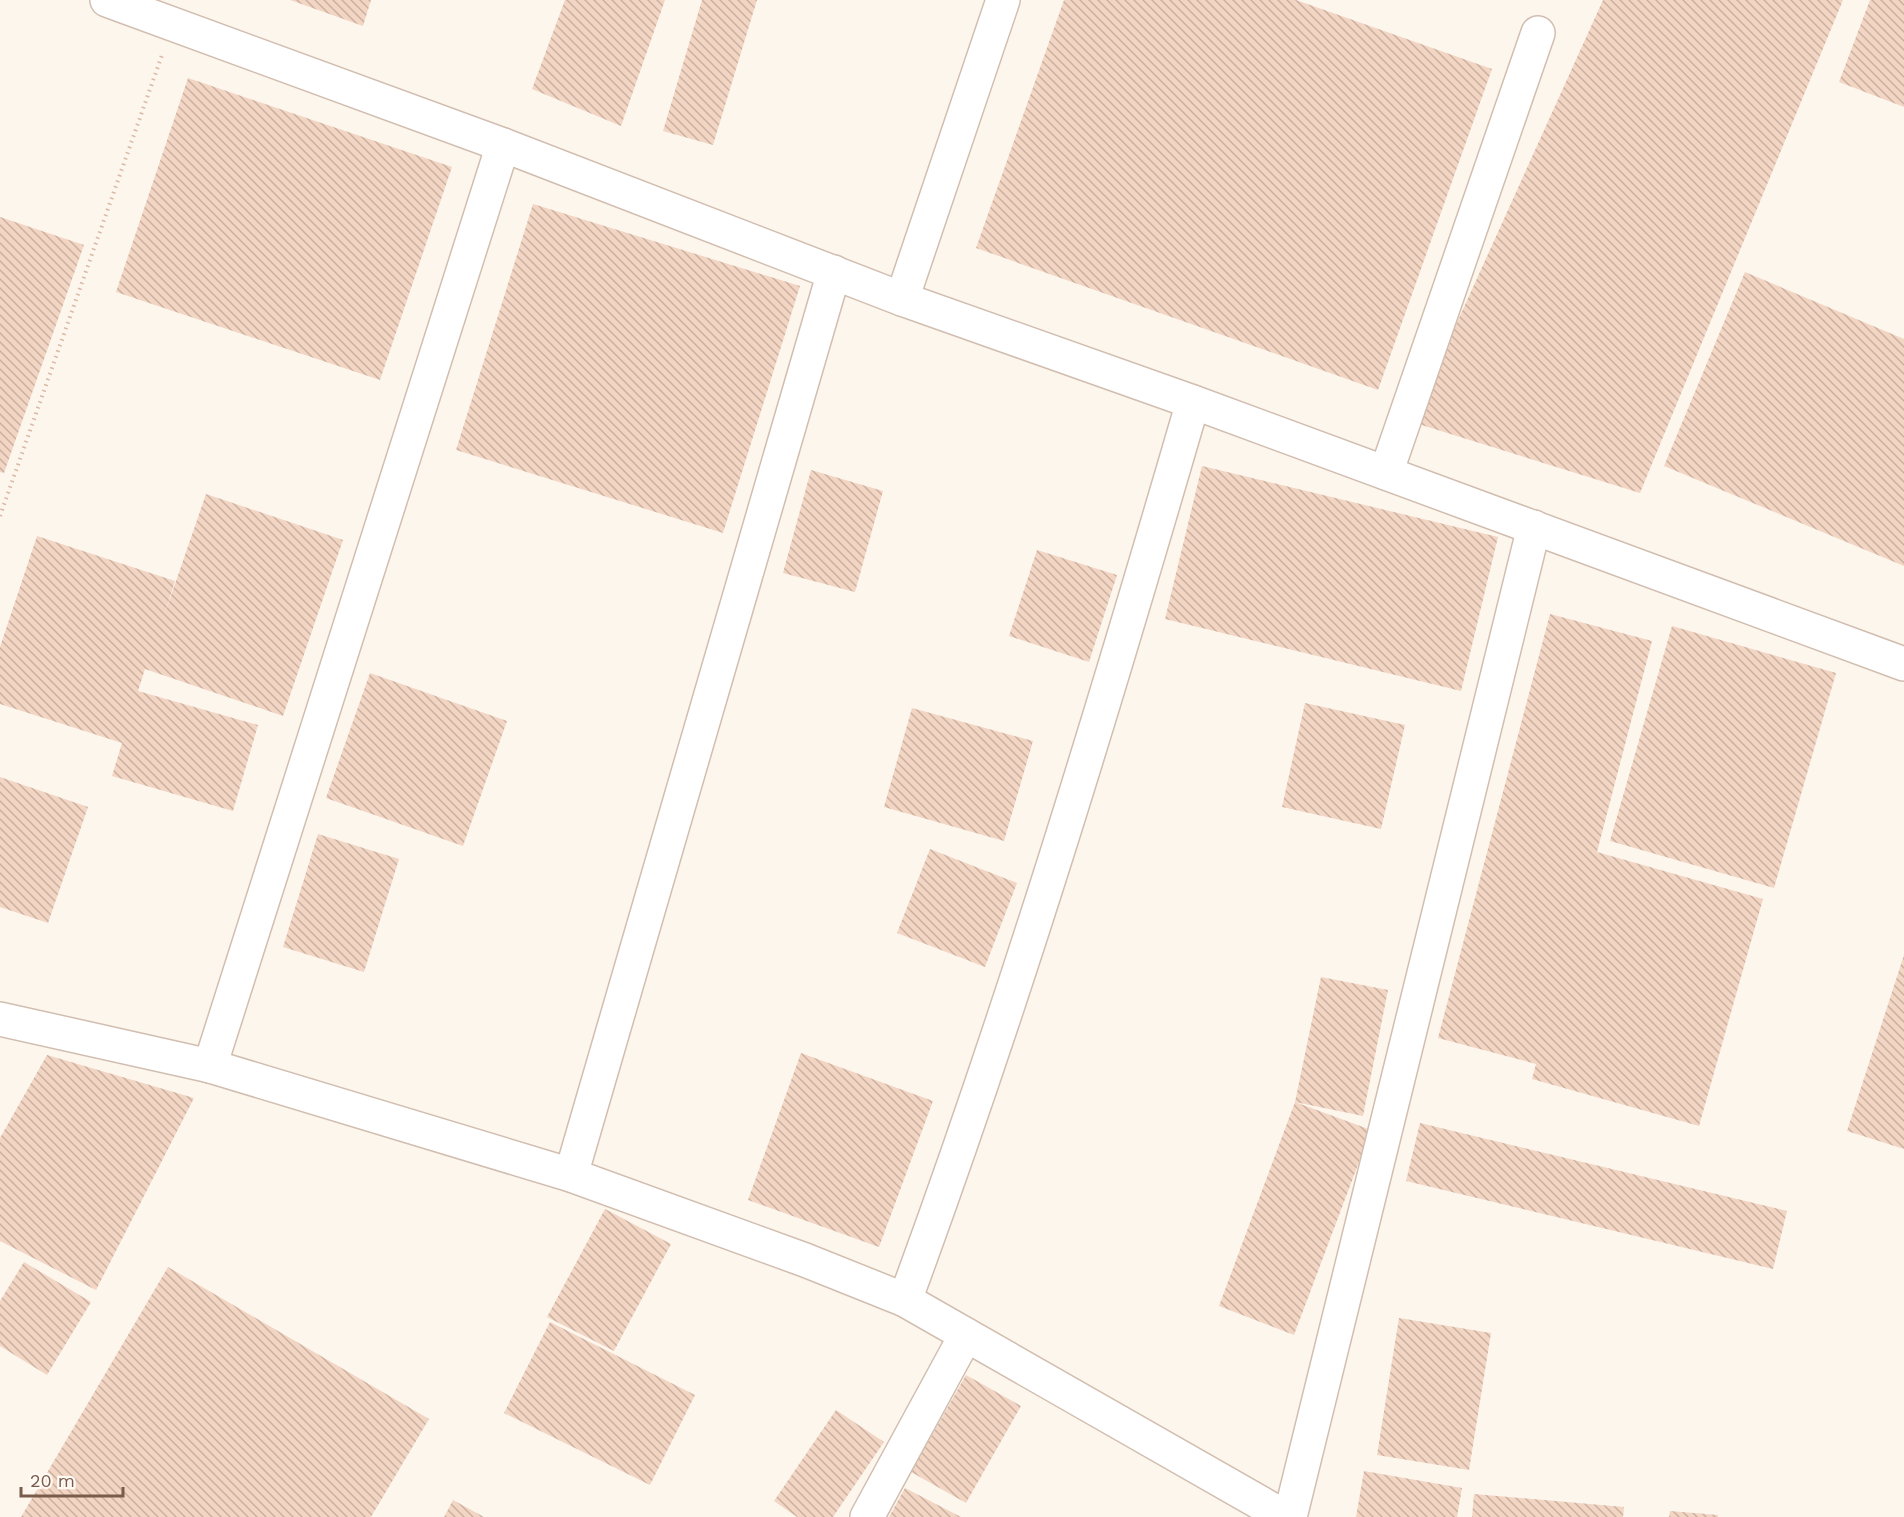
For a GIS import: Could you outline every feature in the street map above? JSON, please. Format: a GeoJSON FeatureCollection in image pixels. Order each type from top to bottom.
{"type":"FeatureCollection","features":[{"type":"Feature","properties":{"kind":"street"},"geometry":{"type":"LineString","coordinates":[[107,0],[503,145],[902,299],[1193,402],[1904,664]]}},
{"type":"Feature","properties":{"kind":"street"},"geometry":{"type":"LineString","coordinates":[[902,299],[1004,0]]}},
{"type":"Feature","properties":{"kind":"street"},"geometry":{"type":"LineString","coordinates":[[1386,473],[1538,33]]}},
{"type":"Feature","properties":{"kind":"street"},"geometry":{"type":"LineString","coordinates":[[210,1066],[503,145]]}},
{"type":"Feature","properties":{"kind":"street"},"geometry":{"type":"LineString","coordinates":[[571,1176],[834,272]]}},
{"type":"Feature","properties":{"kind":"street"},"geometry":{"type":"LineString","coordinates":[[905,1300],[969,1126],[1011,1001],[1193,402]]}},
{"type":"Feature","properties":{"kind":"street"},"geometry":{"type":"LineString","coordinates":[[1290,1517],[1534,527]]}},
{"type":"Feature","properties":{"kind":"street"},"geometry":{"type":"LineString","coordinates":[[0,1019],[210,1066],[571,1176],[805,1260],[905,1300],[1285,1517]]}},
{"type":"Feature","properties":{"kind":"street"},"geometry":{"type":"LineString","coordinates":[[867,1517],[966,1335]]}},
{"type":"Feature","properties":{"kind":"path"},"geometry":{"type":"LineString","coordinates":[[0,516],[173,26]]}},
{"type":"Feature","properties":{"kind":"building"},"geometry":{"type":"Polygon","coordinates":[[[290,0],[371,0],[363,26],[290,0]]]}},
{"type":"Feature","properties":{"kind":"building"},"geometry":{"type":"Polygon","coordinates":[[[565,0],[665,0],[621,126],[532,89],[565,0]]]}},
{"type":"Feature","properties":{"kind":"building"},"geometry":{"type":"Polygon","coordinates":[[[702,0],[757,0],[713,145],[663,131],[702,0]]]}},
{"type":"Feature","properties":{"kind":"building"},"geometry":{"type":"Polygon","coordinates":[[[1064,0],[1296,0],[1492,69],[1378,390],[976,248],[1064,0]]]}},
{"type":"Feature","properties":{"kind":"building"},"geometry":{"type":"Polygon","coordinates":[[[1603,0],[1843,0],[1640,493],[1412,422],[1603,0]]]}},
{"type":"Feature","properties":{"kind":"building"},"geometry":{"type":"Polygon","coordinates":[[[1870,0],[1904,0],[1904,107],[1839,82],[1870,0]]]}},
{"type":"Feature","properties":{"kind":"building"},"geometry":{"type":"Polygon","coordinates":[[[188,78],[452,167],[380,380],[116,292],[188,78]]]}},
{"type":"Feature","properties":{"kind":"building"},"geometry":{"type":"Polygon","coordinates":[[[533,204],[800,286],[723,533],[456,450],[533,204]]]}},
{"type":"Feature","properties":{"kind":"building"},"geometry":{"type":"Polygon","coordinates":[[[0,217],[84,245],[4,473],[0,472],[0,217]]]}},
{"type":"Feature","properties":{"kind":"building"},"geometry":{"type":"Polygon","coordinates":[[[1745,272],[1904,339],[1904,566],[1664,466],[1745,272]]]}},
{"type":"Feature","properties":{"kind":"building"},"geometry":{"type":"Polygon","coordinates":[[[1202,466],[1498,537],[1461,691],[1165,619],[1202,466]]]}},
{"type":"Feature","properties":{"kind":"building"},"geometry":{"type":"Polygon","coordinates":[[[811,470],[883,491],[855,592],[783,573],[811,470]]]}},
{"type":"Feature","properties":{"kind":"building"},"geometry":{"type":"Polygon","coordinates":[[[206,494],[343,540],[283,716],[145,669],[138,691],[258,725],[233,811],[112,776],[122,743],[0,704],[0,647],[37,536],[175,581],[164,616],[206,494]]]}},
{"type":"Feature","properties":{"kind":"building"},"geometry":{"type":"Polygon","coordinates":[[[1037,550],[1117,575],[1089,662],[1009,636],[1037,550]]]}},
{"type":"Feature","properties":{"kind":"building"},"geometry":{"type":"Polygon","coordinates":[[[1550,614],[1652,641],[1597,852],[1763,899],[1699,1126],[1532,1079],[1536,1064],[1438,1038],[1550,614]]]}},
{"type":"Feature","properties":{"kind":"building"},"geometry":{"type":"Polygon","coordinates":[[[1672,626],[1836,673],[1774,888],[1610,841],[1672,626]]]}},
{"type":"Feature","properties":{"kind":"building"},"geometry":{"type":"Polygon","coordinates":[[[370,673],[507,721],[463,846],[326,798],[370,673]]]}},
{"type":"Feature","properties":{"kind":"building"},"geometry":{"type":"Polygon","coordinates":[[[1305,703],[1405,725],[1381,829],[1282,807],[1305,703]]]}},
{"type":"Feature","properties":{"kind":"building"},"geometry":{"type":"Polygon","coordinates":[[[912,708],[1033,741],[1004,841],[884,807],[912,708]]]}},
{"type":"Feature","properties":{"kind":"building"},"geometry":{"type":"Polygon","coordinates":[[[0,777],[88,807],[48,923],[0,907],[0,777]]]}},
{"type":"Feature","properties":{"kind":"building"},"geometry":{"type":"Polygon","coordinates":[[[318,834],[399,859],[364,972],[283,947],[318,834]]]}},
{"type":"Feature","properties":{"kind":"building"},"geometry":{"type":"Polygon","coordinates":[[[930,849],[1017,883],[985,967],[897,933],[930,849]]]}},
{"type":"Feature","properties":{"kind":"building"},"geometry":{"type":"Polygon","coordinates":[[[1904,955],[1904,1149],[1847,1131],[1904,955]]]}},
{"type":"Feature","properties":{"kind":"building"},"geometry":{"type":"Polygon","coordinates":[[[1321,977],[1388,990],[1363,1116],[1295,1102],[1321,977]]]}},
{"type":"Feature","properties":{"kind":"building"},"geometry":{"type":"Polygon","coordinates":[[[801,1053],[933,1101],[879,1247],[748,1200],[801,1053]]]}},
{"type":"Feature","properties":{"kind":"building"},"geometry":{"type":"Polygon","coordinates":[[[47,1055],[194,1098],[96,1290],[0,1241],[0,1138],[47,1055]]]}},
{"type":"Feature","properties":{"kind":"building"},"geometry":{"type":"Polygon","coordinates":[[[1295,1102],[1371,1130],[1294,1335],[1219,1306],[1295,1102]]]}},
{"type":"Feature","properties":{"kind":"building"},"geometry":{"type":"Polygon","coordinates":[[[1420,1123],[1787,1211],[1773,1269],[1406,1181],[1420,1123]]]}},
{"type":"Feature","properties":{"kind":"building"},"geometry":{"type":"Polygon","coordinates":[[[605,1209],[671,1244],[614,1351],[547,1317],[605,1209]]]}},
{"type":"Feature","properties":{"kind":"building"},"geometry":{"type":"Polygon","coordinates":[[[24,1262],[91,1302],[47,1375],[0,1346],[0,1301],[24,1262]]]}},
{"type":"Feature","properties":{"kind":"building"},"geometry":{"type":"Polygon","coordinates":[[[168,1267],[429,1419],[371,1517],[21,1517],[168,1267]]]}},
{"type":"Feature","properties":{"kind":"building"},"geometry":{"type":"Polygon","coordinates":[[[1399,1318],[1491,1333],[1469,1470],[1377,1455],[1399,1318]]]}},
{"type":"Feature","properties":{"kind":"building"},"geometry":{"type":"Polygon","coordinates":[[[550,1322],[695,1395],[650,1485],[504,1413],[550,1322]]]}},
{"type":"Feature","properties":{"kind":"building"},"geometry":{"type":"Polygon","coordinates":[[[966,1375],[1021,1406],[966,1503],[911,1472],[966,1375]]]}},
{"type":"Feature","properties":{"kind":"building"},"geometry":{"type":"Polygon","coordinates":[[[836,1410],[884,1442],[833,1517],[797,1517],[774,1501],[836,1410]]]}},
{"type":"Feature","properties":{"kind":"building"},"geometry":{"type":"Polygon","coordinates":[[[1364,1471],[1462,1488],[1457,1517],[1356,1517],[1364,1471]]]}},
{"type":"Feature","properties":{"kind":"building"},"geometry":{"type":"Polygon","coordinates":[[[905,1488],[961,1517],[889,1517],[905,1488]]]}},
{"type":"Feature","properties":{"kind":"building"},"geometry":{"type":"Polygon","coordinates":[[[1474,1494],[1624,1507],[1623,1517],[1472,1517],[1474,1494]]]}},
{"type":"Feature","properties":{"kind":"building"},"geometry":{"type":"Polygon","coordinates":[[[453,1500],[484,1517],[444,1517],[453,1500]]]}},
{"type":"Feature","properties":{"kind":"building"},"geometry":{"type":"Polygon","coordinates":[[[1670,1511],[1718,1515],[1718,1517],[1669,1517],[1670,1511]]]}}]}
